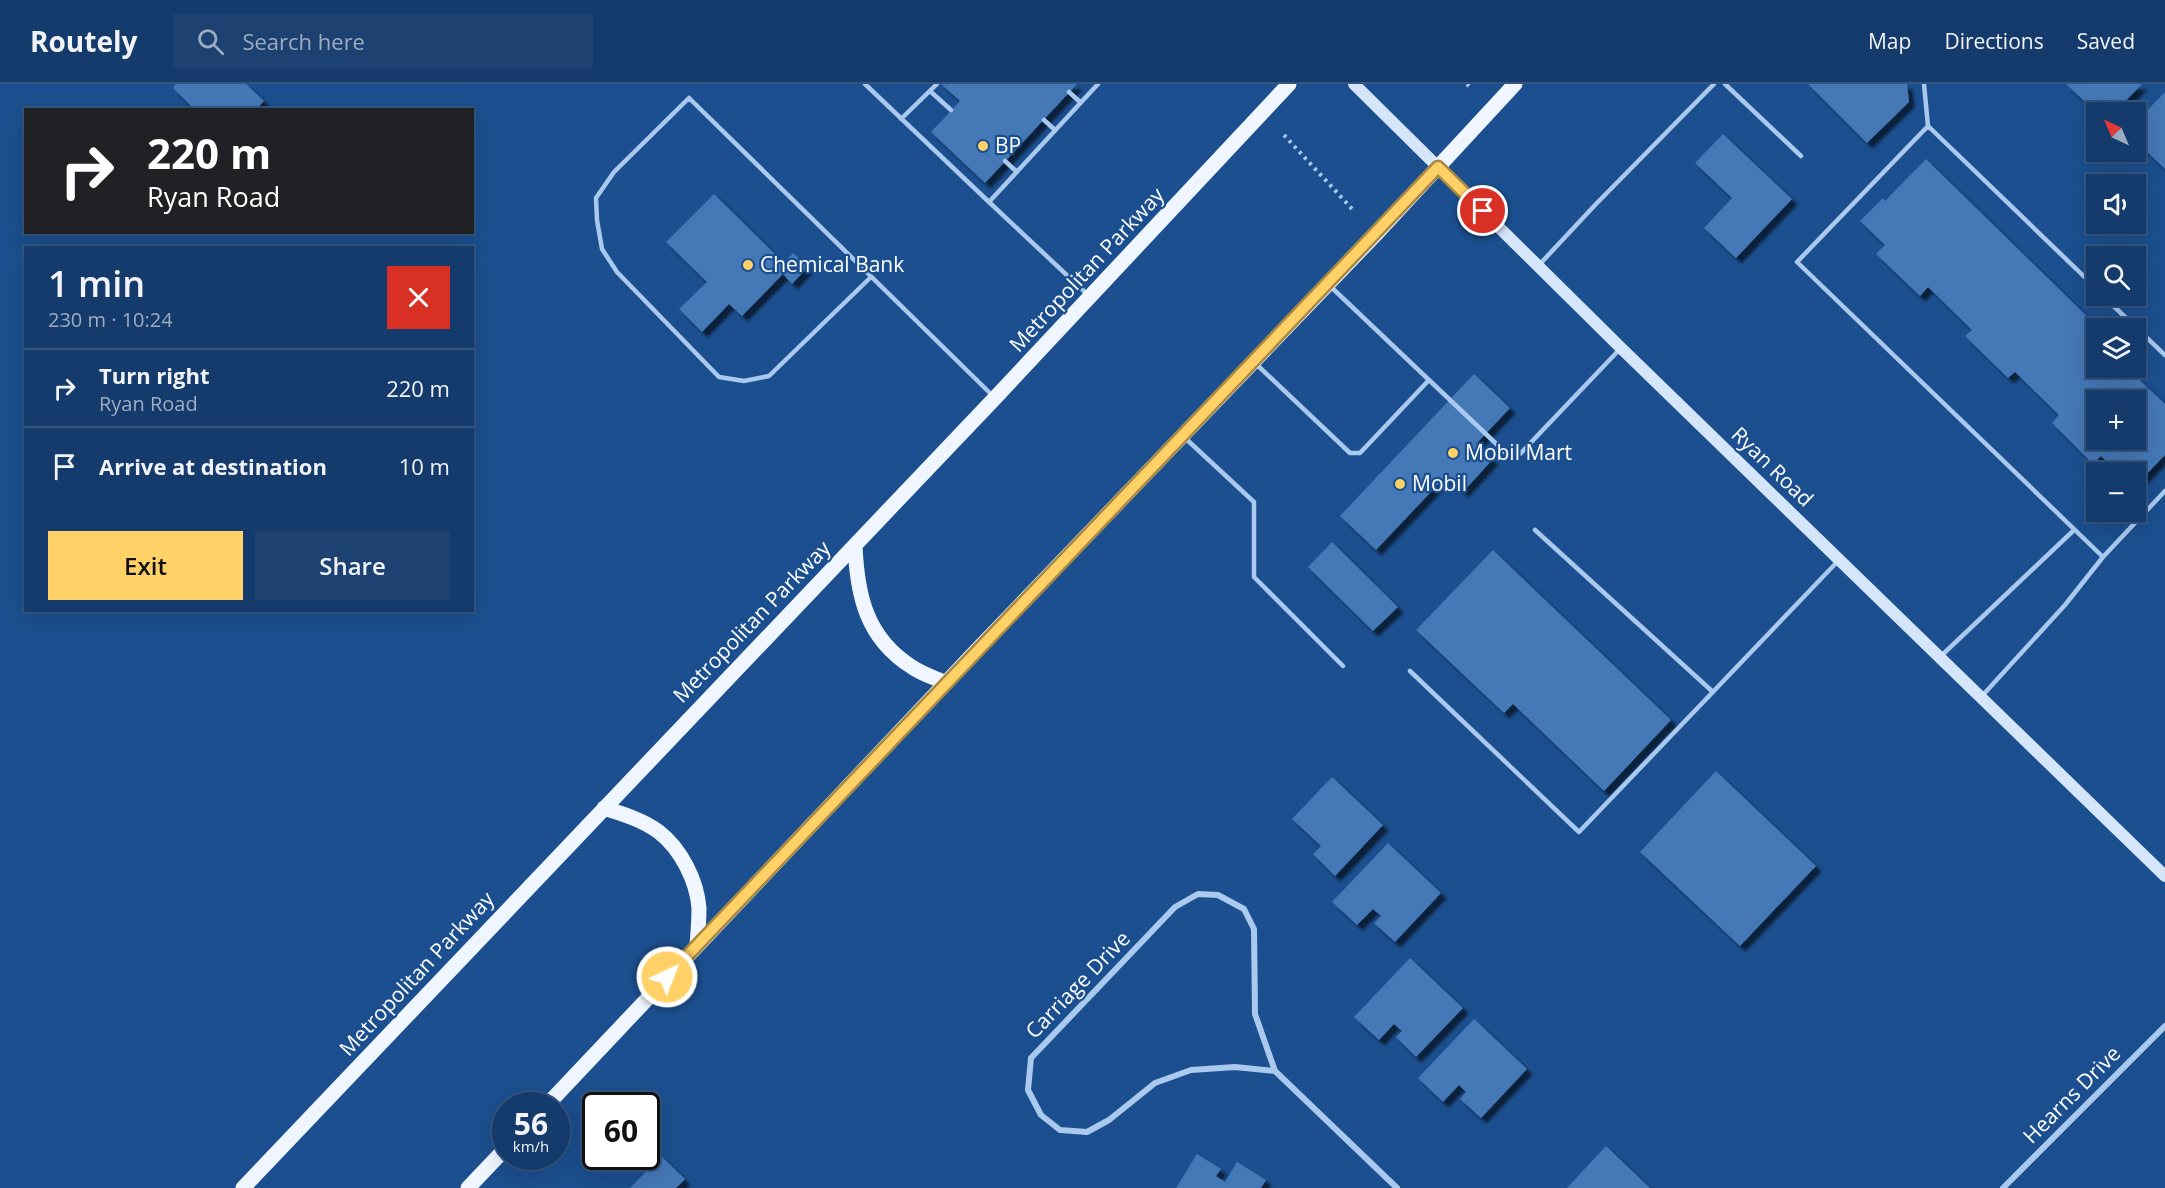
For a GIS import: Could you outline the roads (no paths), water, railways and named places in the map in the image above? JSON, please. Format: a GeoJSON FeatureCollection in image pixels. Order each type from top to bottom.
{"type":"FeatureCollection","features":[{"type":"Feature","properties":{"kind":"main road","name":"Metropolitan Parkway"},"geometry":{"type":"LineString","coordinates":[[243,1188],[995,398],[1289,84]]}},
{"type":"Feature","properties":{"kind":"main road","name":"Ryan Road"},"geometry":{"type":"LineString","coordinates":[[1354,84],[1621,348],[2165,876]]}},
{"type":"Feature","properties":{"kind":"main road"},"geometry":{"type":"LineString","coordinates":[[559,1092],[1328,284],[1515,84]]}},
{"type":"Feature","properties":{"kind":"main road"},"geometry":{"type":"LineString","coordinates":[[855,545],[856,580],[863,606],[876,632],[892,653],[913,668],[946,683]]}},
{"type":"Feature","properties":{"kind":"main road"},"geometry":{"type":"LineString","coordinates":[[604,808],[634,818],[659,832],[675,848],[690,874],[699,907],[697,945]]}},
{"type":"Feature","properties":{"kind":"main road"},"geometry":{"type":"LineString","coordinates":[[468,1188],[492,1163]]}},
{"type":"Feature","properties":{"kind":"street","name":"Carriage Drive"},"geometry":{"type":"LineString","coordinates":[[1275,1071],[1235,1067],[1191,1070],[1155,1083],[1109,1120],[1087,1132],[1060,1130],[1041,1115],[1028,1090],[1031,1058],[1175,907],[1198,894],[1218,895],[1244,909],[1254,929],[1255,1014],[1275,1071],[1397,1188]]}},
{"type":"Feature","properties":{"kind":"street","name":"Hearns Drive"},"geometry":{"type":"LineString","coordinates":[[2003,1188],[2165,1026]]}},
{"type":"Feature","properties":{"kind":"lane"},"geometry":{"type":"LineString","coordinates":[[865,84],[1090,297]]}},
{"type":"Feature","properties":{"kind":"lane"},"geometry":{"type":"LineString","coordinates":[[902,119],[938,84]]}},
{"type":"Feature","properties":{"kind":"lane"},"geometry":{"type":"LineString","coordinates":[[988,202],[1098,84]]}},
{"type":"Feature","properties":{"kind":"lane"},"geometry":{"type":"LineString","coordinates":[[1539,265],[1714,84]]}},
{"type":"Feature","properties":{"kind":"lane"},"geometry":{"type":"LineString","coordinates":[[1725,84],[1801,156]]}},
{"type":"Feature","properties":{"kind":"lane"},"geometry":{"type":"LineString","coordinates":[[1924,84],[1928,126],[2086,279]]}},
{"type":"Feature","properties":{"kind":"lane"},"geometry":{"type":"LineString","coordinates":[[930,91],[951,110]]}},
{"type":"Feature","properties":{"kind":"lane"},"geometry":{"type":"LineString","coordinates":[[1069,92],[1080,102]]}},
{"type":"Feature","properties":{"kind":"lane"},"geometry":{"type":"LineString","coordinates":[[871,277],[769,376],[744,381],[719,377],[617,272],[602,249],[596,198],[614,172],[689,98],[995,398]]}},
{"type":"Feature","properties":{"kind":"lane"},"geometry":{"type":"LineString","coordinates":[[1044,120],[1055,130]]}},
{"type":"Feature","properties":{"kind":"lane"},"geometry":{"type":"LineString","coordinates":[[1928,126],[1797,262],[2103,557]]}},
{"type":"Feature","properties":{"kind":"lane"},"geometry":{"type":"LineString","coordinates":[[1005,161],[1017,172]]}},
{"type":"Feature","properties":{"kind":"lane"},"geometry":{"type":"LineString","coordinates":[[1328,284],[1508,455],[1520,454],[1621,348]]}},
{"type":"Feature","properties":{"kind":"lane"},"geometry":{"type":"LineString","coordinates":[[2114,306],[2165,355]]}},
{"type":"Feature","properties":{"kind":"lane"},"geometry":{"type":"LineString","coordinates":[[1253,361],[1350,453],[1360,453],[1429,380]]}},
{"type":"Feature","properties":{"kind":"lane"},"geometry":{"type":"LineString","coordinates":[[1182,435],[1254,502],[1254,577],[1343,666]]}},
{"type":"Feature","properties":{"kind":"lane"},"geometry":{"type":"LineString","coordinates":[[1982,696],[2065,605],[2103,557],[2165,491]]}},
{"type":"Feature","properties":{"kind":"lane"},"geometry":{"type":"LineString","coordinates":[[1535,530],[1713,692]]}},
{"type":"Feature","properties":{"kind":"lane"},"geometry":{"type":"LineString","coordinates":[[1940,657],[2074,530]]}},
{"type":"Feature","properties":{"kind":"lane"},"geometry":{"type":"LineString","coordinates":[[1410,671],[1579,832],[1840,560]]}},
{"type":"Feature","properties":{"kind":"place","name":"BP"},"geometry":{"type":"Point","coordinates":[983,146]}},
{"type":"Feature","properties":{"kind":"place","name":"Chemical Bank"},"geometry":{"type":"Point","coordinates":[748,265]}},
{"type":"Feature","properties":{"kind":"place","name":"Mobil Mart"},"geometry":{"type":"Point","coordinates":[1453,453]}},
{"type":"Feature","properties":{"kind":"place","name":"Mobil"},"geometry":{"type":"Point","coordinates":[1400,484]}}]}
